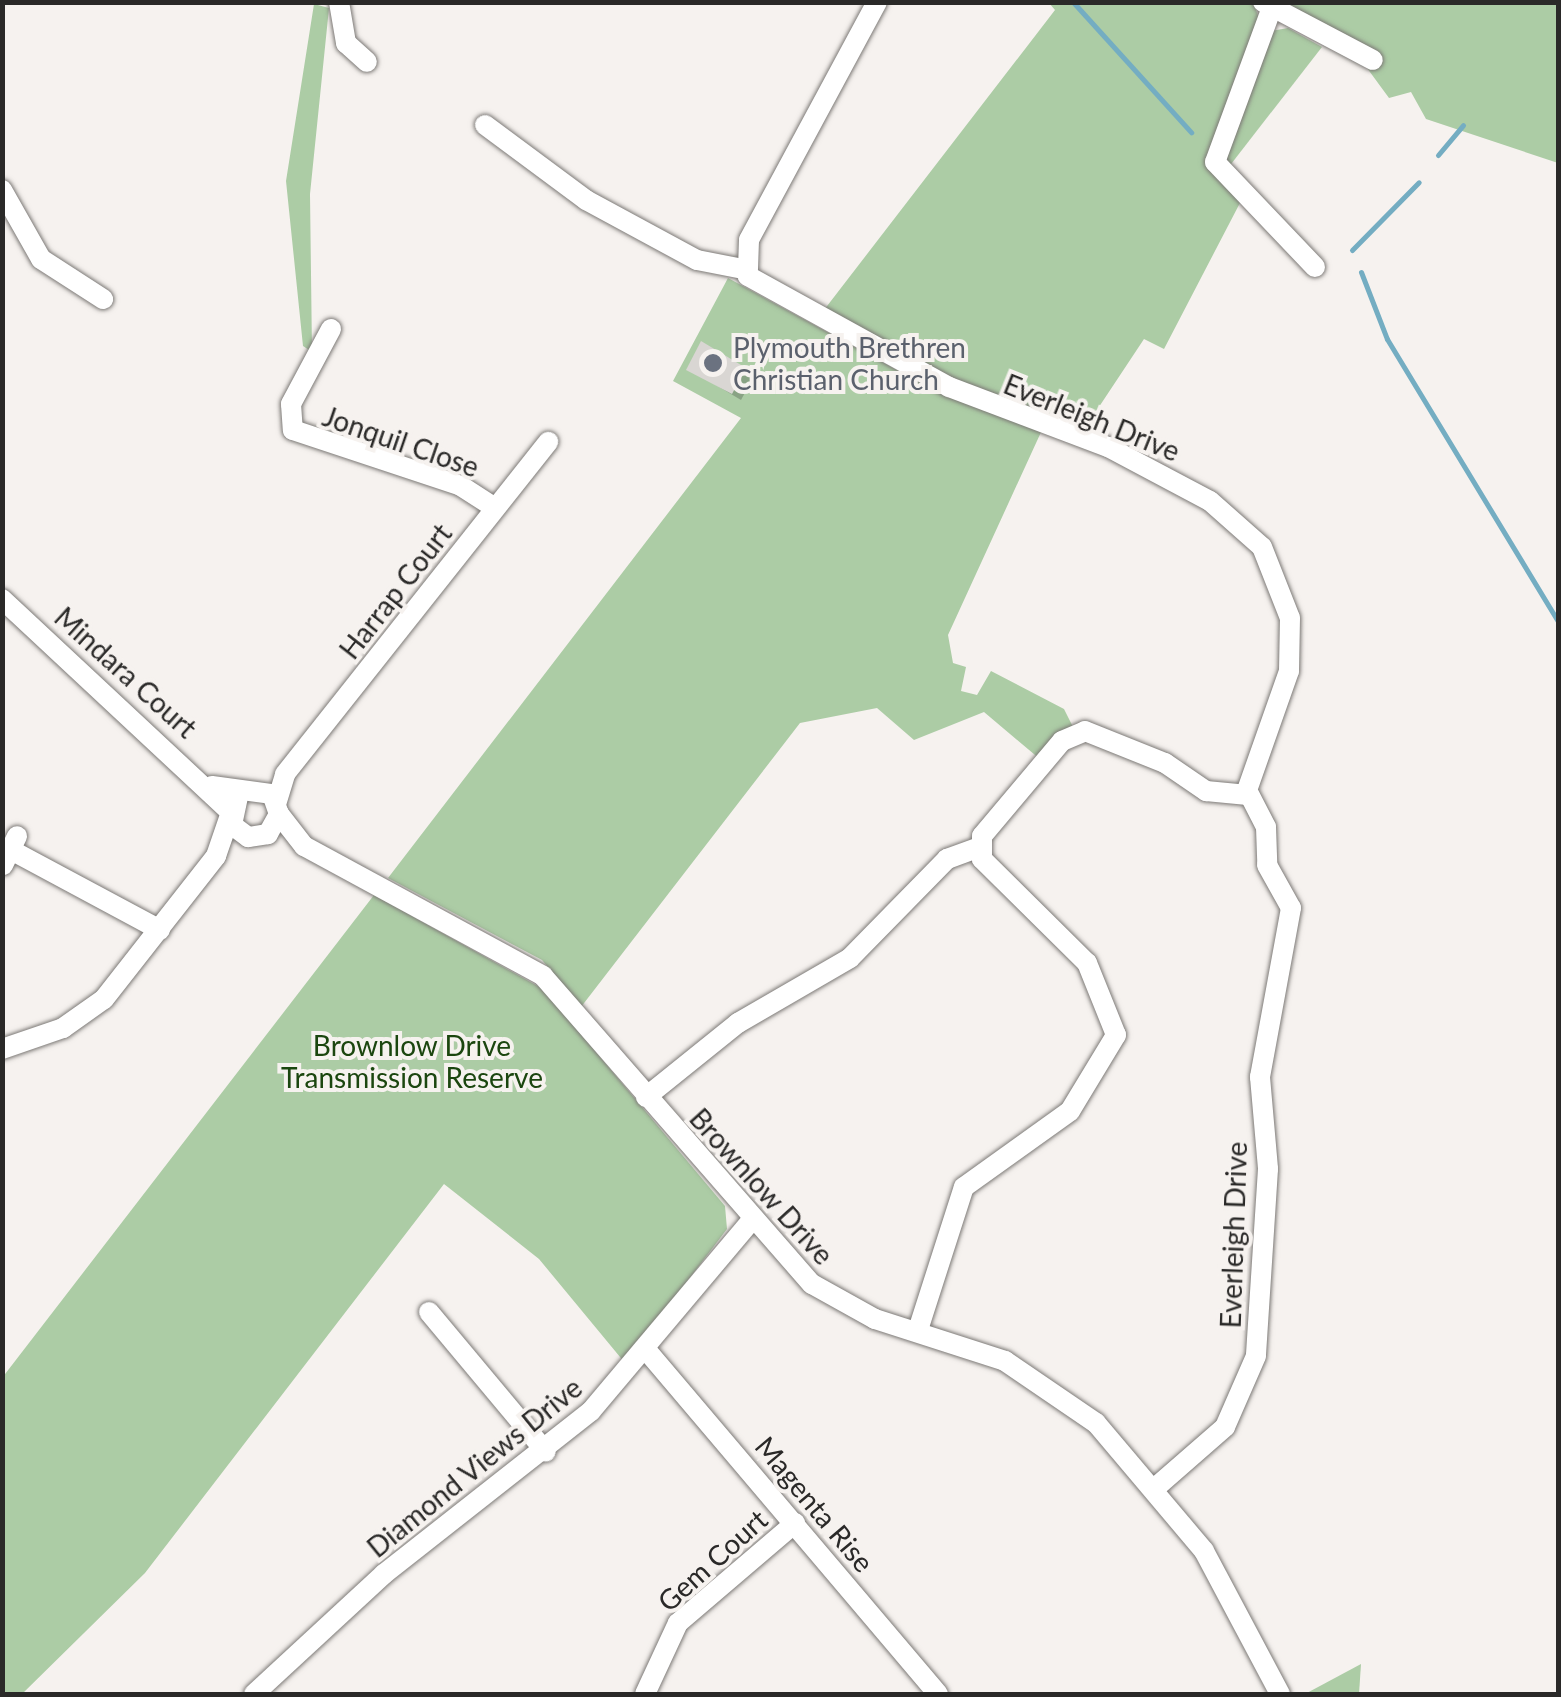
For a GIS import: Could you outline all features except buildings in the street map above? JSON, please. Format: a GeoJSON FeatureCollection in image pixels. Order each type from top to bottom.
{"type":"FeatureCollection","features":[{"type":"Feature","properties":{"kind":"street"},"geometry":{"type":"LineString","coordinates":[[338,2],[346,43],[367,62]]}},
{"type":"Feature","properties":{"kind":"street"},"geometry":{"type":"LineString","coordinates":[[743,269],[748,240],[876,2]]}},
{"type":"Feature","properties":{"kind":"street"},"geometry":{"type":"LineString","coordinates":[[1315,267],[1216,162],[1267,6],[1372,60]]}},
{"type":"Feature","properties":{"kind":"street","name":"Everleigh Drive"},"geometry":{"type":"LineString","coordinates":[[485,125],[586,200],[698,260],[743,269],[949,387],[1166,475],[1252,535],[1282,586],[1292,634],[1248,795],[1291,908],[1260,1077],[1268,1169],[1256,1356],[1226,1427],[1155,1488]]}},
{"type":"Feature","properties":{"kind":"street"},"geometry":{"type":"LineString","coordinates":[[2,190],[41,259],[103,299]]}},
{"type":"Feature","properties":{"kind":"street","name":"Jonquil Close"},"geometry":{"type":"LineString","coordinates":[[331,329],[290,404],[284,427],[306,438],[461,486],[495,508]]}},
{"type":"Feature","properties":{"kind":"street","name":"Harrap Court"},"geometry":{"type":"LineString","coordinates":[[278,808],[285,774],[548,441]]}},
{"type":"Feature","properties":{"kind":"street","name":"Mindara Court"},"geometry":{"type":"LineString","coordinates":[[2,599],[212,786],[229,815],[254,837]]}},
{"type":"Feature","properties":{"kind":"street"},"geometry":{"type":"LineString","coordinates":[[646,1096],[738,1023],[850,958],[947,859],[978,848],[1062,742],[1085,731],[1165,763],[1206,791],[1248,795]]}},
{"type":"Feature","properties":{"kind":"street","name":"Harrap Court"},"geometry":{"type":"LineString","coordinates":[[248,789],[285,774]]}},
{"type":"Feature","properties":{"kind":"street"},"geometry":{"type":"LineString","coordinates":[[212,786],[248,789]]}},
{"type":"Feature","properties":{"kind":"street"},"geometry":{"type":"LineString","coordinates":[[2,1049],[86,1014],[160,930],[216,856],[229,815],[248,789]]}},
{"type":"Feature","properties":{"kind":"street","name":"Brownlow Drive"},"geometry":{"type":"LineString","coordinates":[[248,789],[278,808],[304,846]]}},
{"type":"Feature","properties":{"kind":"street"},"geometry":{"type":"LineString","coordinates":[[216,856],[254,837],[278,808]]}},
{"type":"Feature","properties":{"kind":"street","name":"Brownlow Drive"},"geometry":{"type":"LineString","coordinates":[[254,837],[304,846],[543,976],[750,1222],[827,1295],[1044,1383],[1155,1488],[1222,1580],[1280,1694]]}},
{"type":"Feature","properties":{"kind":"street"},"geometry":{"type":"LineString","coordinates":[[918,1330],[964,1188],[1070,1112],[1116,1036],[1080,954],[978,848]]}},
{"type":"Feature","properties":{"kind":"street"},"geometry":{"type":"LineString","coordinates":[[10,851],[160,930]]}},
{"type":"Feature","properties":{"kind":"street","name":"Diamond Views Drive"},"geometry":{"type":"LineString","coordinates":[[254,1694],[384,1574],[546,1452],[648,1352],[750,1222]]}},
{"type":"Feature","properties":{"kind":"street"},"geometry":{"type":"LineString","coordinates":[[429,1312],[546,1452]]}},
{"type":"Feature","properties":{"kind":"street","name":"Magenta Rise"},"geometry":{"type":"LineString","coordinates":[[648,1352],[938,1694]]}},
{"type":"Feature","properties":{"kind":"street","name":"Gem Court"},"geometry":{"type":"LineString","coordinates":[[645,1694],[678,1623],[795,1523]]}},
{"type":"Feature","properties":{"kind":"green space"},"geometry":{"type":"Polygon","coordinates":[[[1253,2],[1259,18],[1208,155],[1241,201],[1164,349],[1144,339],[1085,428],[958,382],[824,310],[1055,10],[1049,3],[1253,2]]]}},
{"type":"Feature","properties":{"kind":"green space"},"geometry":{"type":"Polygon","coordinates":[[[1274,3],[1558,3],[1558,163],[1426,119],[1411,92],[1389,98],[1367,68],[1274,3]]]}},
{"type":"Feature","properties":{"kind":"green space"},"geometry":{"type":"Polygon","coordinates":[[[314,4],[329,8],[310,194],[312,352],[303,346],[286,181],[314,4]]]}},
{"type":"Feature","properties":{"kind":"green space"},"geometry":{"type":"Polygon","coordinates":[[[1288,28],[1322,47],[1228,168],[1224,149],[1271,31],[1288,28]]]}},
{"type":"Feature","properties":{"kind":"green space","name":"Brownlow Drive Transmission Reserve"},"geometry":{"type":"Polygon","coordinates":[[[728,278],[928,387],[1042,430],[948,635],[953,663],[966,667],[961,691],[977,695],[991,671],[1064,709],[1073,727],[1041,760],[984,712],[914,740],[877,708],[800,723],[581,1007],[542,960],[388,878],[741,418],[673,381],[728,278]]]}},
{"type":"Feature","properties":{"kind":"green space","name":"Brownlow Drive Transmission Reserve"},"geometry":{"type":"Polygon","coordinates":[[[374,895],[543,989],[725,1206],[727,1229],[625,1363],[539,1259],[444,1184],[145,1573],[22,1694],[3,1694],[2,1378],[374,895]]]}},
{"type":"Feature","properties":{"kind":"green space"},"geometry":{"type":"Polygon","coordinates":[[[1361,1664],[1359,1694],[1305,1694],[1361,1664]]]}},
{"type":"Feature","properties":{"kind":"waterway"},"geometry":{"type":"LineString","coordinates":[[1073,2],[1191,132]]}},
{"type":"Feature","properties":{"kind":"waterway"},"geometry":{"type":"LineString","coordinates":[[1438,155],[1463,125]]}},
{"type":"Feature","properties":{"kind":"waterway"},"geometry":{"type":"LineString","coordinates":[[1352,250],[1419,182]]}},
{"type":"Feature","properties":{"kind":"waterway"},"geometry":{"type":"LineString","coordinates":[[1361,272],[1387,339],[1558,621]]}},
{"type":"Feature","properties":{"kind":"place","name":"Plymouth Brethren Christian Church"},"geometry":{"type":"Point","coordinates":[713,363]}}]}
